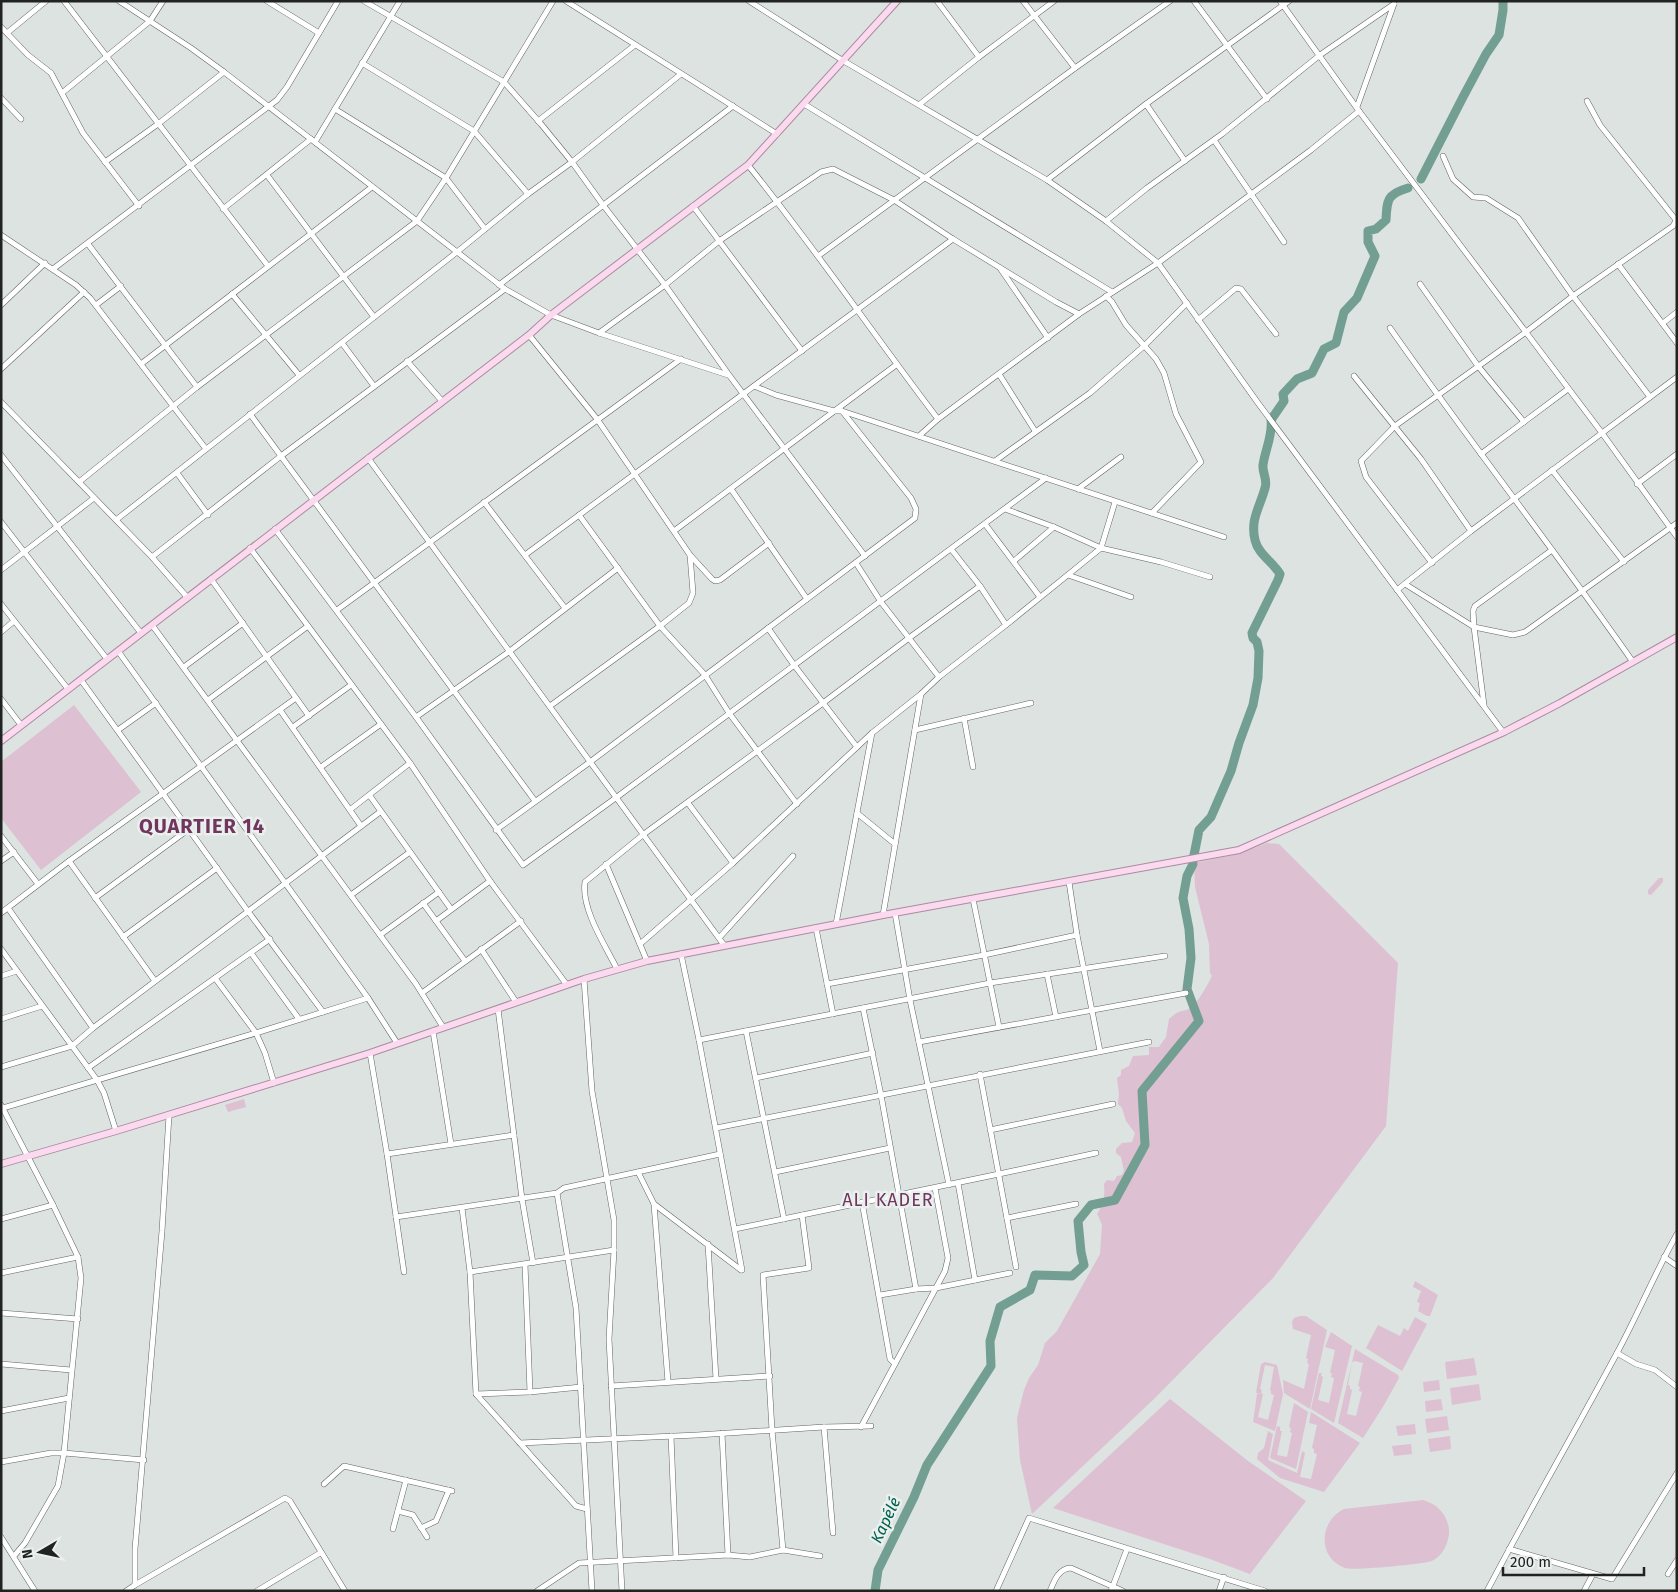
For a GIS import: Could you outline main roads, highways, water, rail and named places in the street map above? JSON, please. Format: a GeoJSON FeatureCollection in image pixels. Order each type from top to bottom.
{"type":"FeatureCollection","features":[{"type":"Feature","properties":{"kind":"main road"},"geometry":{"type":"LineString","coordinates":[[1,740],[748,165],[778,134],[896,1]]}},
{"type":"Feature","properties":{"kind":"main road"},"geometry":{"type":"LineString","coordinates":[[1,1164],[170,1115],[370,1053],[584,979],[647,961],[883,915],[1239,850],[1503,732],[1677,637]]}},
{"type":"Feature","properties":{"kind":"waterway"},"geometry":{"type":"LineString","coordinates":[[1421,179],[1486,54],[1499,35],[1503,1]]}},
{"type":"Feature","properties":{"kind":"waterway"},"geometry":{"type":"LineString","coordinates":[[1194,855],[1199,830],[1211,817],[1231,771],[1253,705],[1258,678],[1259,651],[1252,633],[1280,574],[1259,550],[1254,533],[1256,513],[1266,485],[1263,465],[1270,437],[1271,420],[1284,401],[1283,394],[1297,379],[1312,373],[1324,349],[1336,343],[1344,312],[1357,298],[1375,256],[1368,242],[1368,231],[1376,229],[1386,220],[1387,207],[1392,195],[1408,188]]}},
{"type":"Feature","properties":{"kind":"waterway","name":"Kapélé"},"geometry":{"type":"LineString","coordinates":[[875,1591],[878,1570],[914,1497],[927,1465],[991,1366],[990,1341],[1000,1307],[1030,1290],[1035,1275],[1072,1276],[1084,1265],[1078,1221],[1091,1205],[1115,1200],[1145,1145],[1142,1091],[1199,1021],[1187,989],[1191,958],[1189,929],[1183,898],[1187,876],[1193,864]]}},
{"type":"Feature","properties":{"kind":"district","name":"QUARTIER 14"},"geometry":{"type":"Point","coordinates":[202,826]}},
{"type":"Feature","properties":{"kind":"district","name":"ALI KADER"},"geometry":{"type":"Point","coordinates":[888,1200]}}]}
